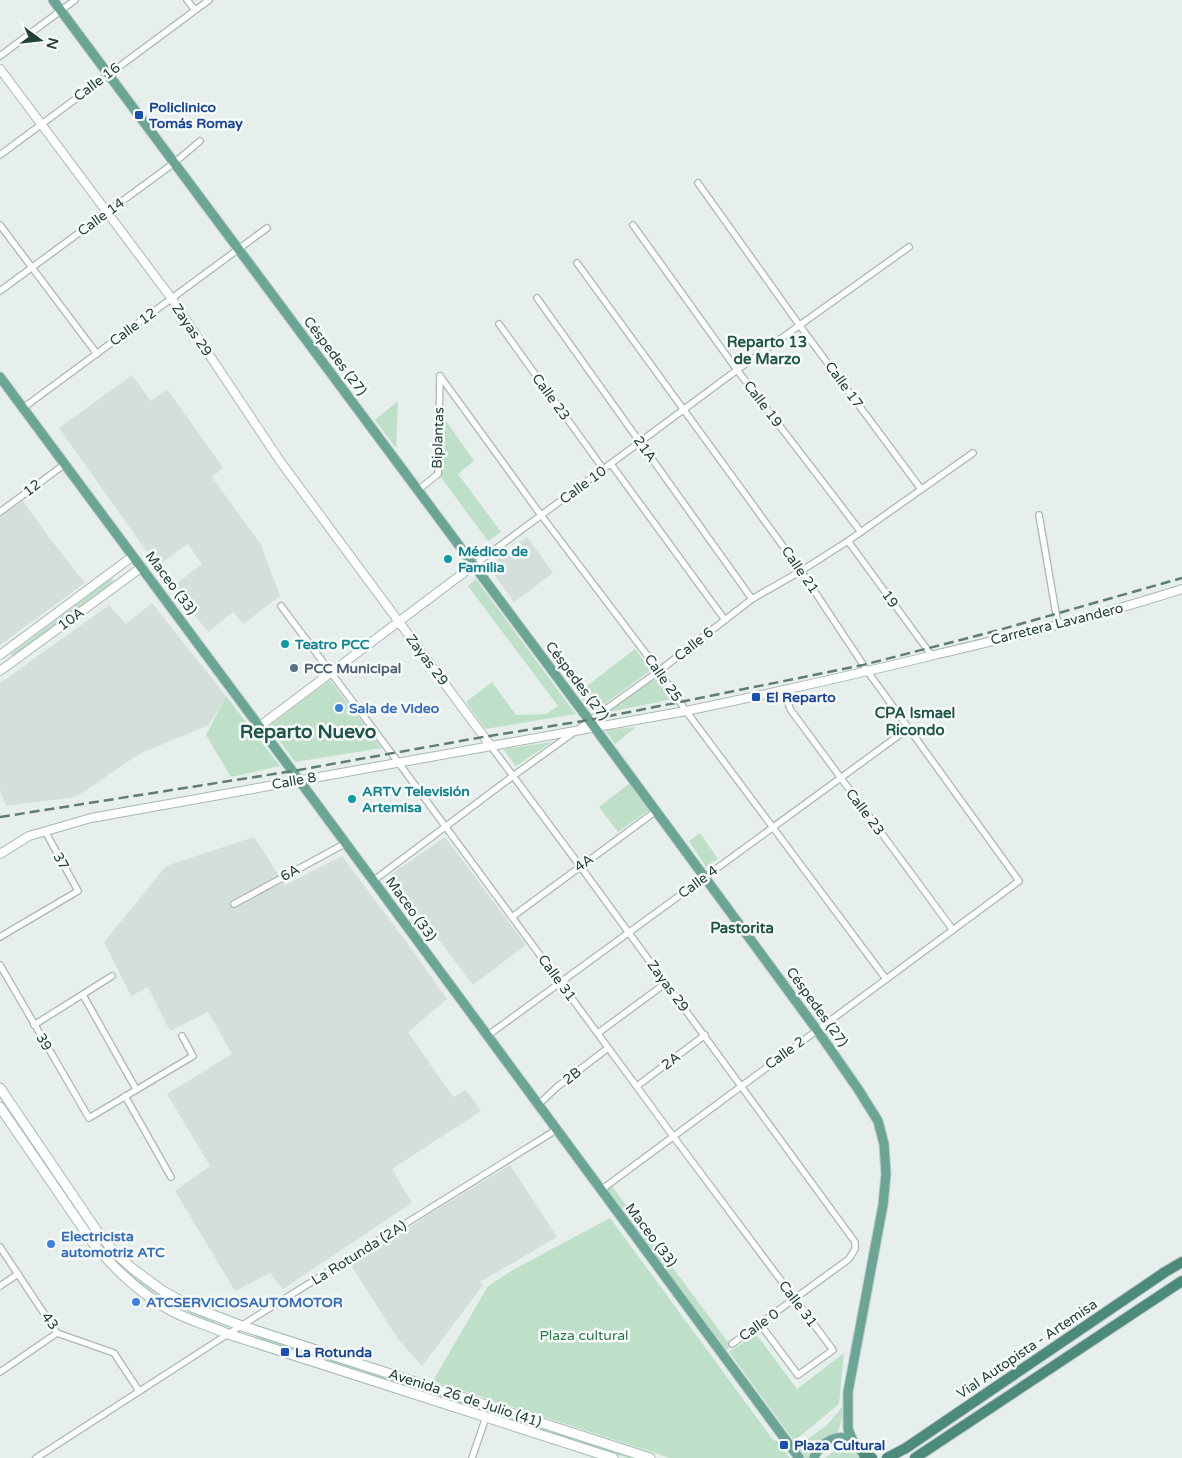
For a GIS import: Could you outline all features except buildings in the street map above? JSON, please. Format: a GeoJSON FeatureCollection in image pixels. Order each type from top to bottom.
{"type":"FeatureCollection","features":[{"type":"Feature","properties":{"kind":"highway","name":"Vial Autopista - Artemisa"},"geometry":{"type":"LineString","coordinates":[[887,1458],[906,1448],[1182,1262]]}},
{"type":"Feature","properties":{"kind":"highway","name":"Vial Autopista - Artemisa"},"geometry":{"type":"LineString","coordinates":[[915,1458],[1182,1281]]}},
{"type":"Feature","properties":{"kind":"main road","name":"Céspedes (27)"},"geometry":{"type":"LineString","coordinates":[[53,0],[705,877],[817,1030],[878,1121],[884,1144],[886,1174],[883,1205],[848,1392],[848,1429],[853,1441]]}},
{"type":"Feature","properties":{"kind":"main road","name":"Maceo (33)"},"geometry":{"type":"LineString","coordinates":[[0,377],[300,780],[538,1106],[799,1458]]}},
{"type":"Feature","properties":{"kind":"main road","name":"Avenida 26 de Julio (41)"},"geometry":{"type":"LineString","coordinates":[[0,1088],[97,1230],[116,1253],[133,1269],[163,1291],[192,1307],[242,1326],[650,1458]]}},
{"type":"Feature","properties":{"kind":"main road","name":"Avenida 26 de Julio (41)"},"geometry":{"type":"LineString","coordinates":[[0,1107],[93,1244],[110,1264],[136,1286],[178,1314],[228,1334],[613,1458]]}},
{"type":"Feature","properties":{"kind":"main road"},"geometry":{"type":"LineString","coordinates":[[814,1458],[824,1442],[842,1438],[853,1441],[867,1457]]}},
{"type":"Feature","properties":{"kind":"street"},"geometry":{"type":"LineString","coordinates":[[0,56],[75,0]]}},
{"type":"Feature","properties":{"kind":"street"},"geometry":{"type":"LineString","coordinates":[[187,0],[195,10]]}},
{"type":"Feature","properties":{"kind":"street","name":"Calle 16"},"geometry":{"type":"LineString","coordinates":[[0,155],[209,0]]}},
{"type":"Feature","properties":{"kind":"street","name":"Zayas 29"},"geometry":{"type":"LineString","coordinates":[[0,69],[172,299],[280,461],[705,1035],[855,1242],[855,1249]]}},
{"type":"Feature","properties":{"kind":"street","name":"Calle 14"},"geometry":{"type":"LineString","coordinates":[[0,291],[174,163],[200,141]]}},
{"type":"Feature","properties":{"kind":"street","name":"Calle 17"},"geometry":{"type":"LineString","coordinates":[[698,183],[800,326],[921,489]]}},
{"type":"Feature","properties":{"kind":"street"},"geometry":{"type":"LineString","coordinates":[[0,224],[97,354]]}},
{"type":"Feature","properties":{"kind":"street","name":"Calle 19"},"geometry":{"type":"LineString","coordinates":[[633,226],[737,370],[861,532]]}},
{"type":"Feature","properties":{"kind":"street","name":"Calle 12"},"geometry":{"type":"LineString","coordinates":[[23,408],[267,228]]}},
{"type":"Feature","properties":{"kind":"street","name":"Calle 10"},"geometry":{"type":"LineString","coordinates":[[260,726],[684,409],[909,246]]}},
{"type":"Feature","properties":{"kind":"street","name":"Calle 21"},"geometry":{"type":"LineString","coordinates":[[577,263],[801,571],[868,672],[1019,881]]}},
{"type":"Feature","properties":{"kind":"street","name":"21A"},"geometry":{"type":"LineString","coordinates":[[537,298],[752,599]]}},
{"type":"Feature","properties":{"kind":"street","name":"Calle 23"},"geometry":{"type":"LineString","coordinates":[[499,324],[604,470]]}},
{"type":"Feature","properties":{"kind":"street","name":"Biplantas"},"geometry":{"type":"LineString","coordinates":[[418,490],[438,474],[440,376]]}},
{"type":"Feature","properties":{"kind":"street","name":"Calle 25"},"geometry":{"type":"LineString","coordinates":[[440,376],[886,979]]}},
{"type":"Feature","properties":{"kind":"street","name":"Calle 6"},"geometry":{"type":"LineString","coordinates":[[592,724],[752,599],[848,541],[973,453]]}},
{"type":"Feature","properties":{"kind":"street","name":"12"},"geometry":{"type":"LineString","coordinates":[[0,512],[65,464]]}},
{"type":"Feature","properties":{"kind":"street"},"geometry":{"type":"LineString","coordinates":[[611,464],[725,620]]}},
{"type":"Feature","properties":{"kind":"street"},"geometry":{"type":"LineString","coordinates":[[1039,515],[1058,625]]}},
{"type":"Feature","properties":{"kind":"street","name":"19"},"geometry":{"type":"LineString","coordinates":[[848,541],[932,656]]}},
{"type":"Feature","properties":{"kind":"street","name":"10A"},"geometry":{"type":"LineString","coordinates":[[0,655],[133,556]]}},
{"type":"Feature","properties":{"kind":"street","name":"10A"},"geometry":{"type":"LineString","coordinates":[[0,671],[142,567]]}},
{"type":"Feature","properties":{"kind":"street","name":"Carretera Lavandero"},"geometry":{"type":"LineString","coordinates":[[784,690],[868,672],[1058,625],[1122,608],[1182,589]]}},
{"type":"Feature","properties":{"kind":"street","name":"Calle 31"},"geometry":{"type":"LineString","coordinates":[[281,606],[833,1350],[798,1375],[760,1324]]}},
{"type":"Feature","properties":{"kind":"street"},"geometry":{"type":"LineString","coordinates":[[0,655],[8,665]]}},
{"type":"Feature","properties":{"kind":"street","name":"Calle 23"},"geometry":{"type":"LineString","coordinates":[[784,690],[790,709],[953,930]]}},
{"type":"Feature","properties":{"kind":"street","name":"Calle 8"},"geometry":{"type":"LineString","coordinates":[[0,854],[29,836],[91,818],[577,730],[592,724],[686,711],[784,690]]}},
{"type":"Feature","properties":{"kind":"street","name":"Calle 4"},"geometry":{"type":"LineString","coordinates":[[487,1036],[909,728]]}},
{"type":"Feature","properties":{"kind":"street"},"geometry":{"type":"LineString","coordinates":[[374,881],[577,730]]}},
{"type":"Feature","properties":{"kind":"street","name":"4A"},"geometry":{"type":"LineString","coordinates":[[512,917],[656,811]]}},
{"type":"Feature","properties":{"kind":"street","name":"37"},"geometry":{"type":"LineString","coordinates":[[0,937],[78,890],[45,831]]}},
{"type":"Feature","properties":{"kind":"street","name":"6A"},"geometry":{"type":"LineString","coordinates":[[234,904],[346,843]]}},
{"type":"Feature","properties":{"kind":"street","name":"Calle 2"},"geometry":{"type":"LineString","coordinates":[[600,1190],[1019,881]]}},
{"type":"Feature","properties":{"kind":"street","name":"39"},"geometry":{"type":"LineString","coordinates":[[0,965],[89,1118],[125,1096]]}},
{"type":"Feature","properties":{"kind":"street"},"geometry":{"type":"LineString","coordinates":[[34,1025],[112,976]]}},
{"type":"Feature","properties":{"kind":"street"},"geometry":{"type":"LineString","coordinates":[[598,1034],[666,982]]}},
{"type":"Feature","properties":{"kind":"street"},"geometry":{"type":"LineString","coordinates":[[83,995],[136,1090]]}},
{"type":"Feature","properties":{"kind":"street","name":"2A"},"geometry":{"type":"LineString","coordinates":[[637,1086],[705,1035]]}},
{"type":"Feature","properties":{"kind":"street"},"geometry":{"type":"LineString","coordinates":[[171,1177],[125,1096],[193,1056],[182,1036]]}},
{"type":"Feature","properties":{"kind":"street","name":"2B"},"geometry":{"type":"LineString","coordinates":[[538,1106],[557,1087],[608,1048]]}},
{"type":"Feature","properties":{"kind":"street","name":"La Rotunda (2A)"},"geometry":{"type":"LineString","coordinates":[[36,1458],[228,1334],[556,1130]]}},
{"type":"Feature","properties":{"kind":"street","name":"43"},"geometry":{"type":"LineString","coordinates":[[0,1247],[57,1333],[114,1353],[139,1391]]}},
{"type":"Feature","properties":{"kind":"street","name":"Calle 0"},"geometry":{"type":"LineString","coordinates":[[732,1344],[849,1259],[855,1249]]}},
{"type":"Feature","properties":{"kind":"street"},"geometry":{"type":"LineString","coordinates":[[0,1286],[18,1274]]}},
{"type":"Feature","properties":{"kind":"street"},"geometry":{"type":"LineString","coordinates":[[0,1372],[57,1333]]}},
{"type":"Feature","properties":{"kind":"street"},"geometry":{"type":"LineString","coordinates":[[472,1458],[486,1417]]}},
{"type":"Feature","properties":{"kind":"shaded area"},"geometry":{"type":"Polygon","coordinates":[[[132,375],[151,401],[167,389],[223,468],[212,477],[261,545],[280,596],[243,624],[233,612],[208,632],[172,587],[202,564],[188,544],[157,566],[59,428],[132,375]]]}},
{"type":"Feature","properties":{"kind":"shaded area"},"geometry":{"type":"Polygon","coordinates":[[[23,501],[85,583],[0,645],[0,516],[23,501]]]}},
{"type":"Feature","properties":{"kind":"shaded area"},"geometry":{"type":"Polygon","coordinates":[[[527,537],[553,573],[514,602],[488,566],[527,537]]]}},
{"type":"Feature","properties":{"kind":"shaded area"},"geometry":{"type":"Polygon","coordinates":[[[152,603],[226,696],[209,725],[139,754],[76,797],[6,806],[0,790],[0,683],[109,605],[126,624],[152,603]]]}},
{"type":"Feature","properties":{"kind":"shaded area"},"geometry":{"type":"Polygon","coordinates":[[[254,837],[285,885],[342,856],[447,999],[408,1032],[453,1097],[466,1090],[481,1111],[392,1169],[412,1203],[283,1289],[270,1273],[235,1291],[175,1191],[210,1166],[167,1094],[232,1054],[208,1012],[170,1031],[148,987],[131,996],[104,942],[166,866],[254,837]]]}},
{"type":"Feature","properties":{"kind":"shaded area"},"geometry":{"type":"Polygon","coordinates":[[[445,837],[526,945],[473,985],[390,875],[445,837]]]}},
{"type":"Feature","properties":{"kind":"shaded area"},"geometry":{"type":"Polygon","coordinates":[[[510,1165],[557,1237],[480,1282],[483,1285],[422,1366],[398,1339],[351,1265],[510,1165]]]}},
{"type":"Feature","properties":{"kind":"green space"},"geometry":{"type":"Polygon","coordinates":[[[398,401],[396,448],[375,420],[398,401]]]}},
{"type":"Feature","properties":{"kind":"green space"},"geometry":{"type":"Polygon","coordinates":[[[442,415],[474,461],[458,474],[501,532],[488,541],[440,476],[442,415]]]}},
{"type":"Feature","properties":{"kind":"green space"},"geometry":{"type":"Polygon","coordinates":[[[110,579],[113,579],[112,583],[13,657],[11,654],[110,579]]]}},
{"type":"Feature","properties":{"kind":"green space"},"geometry":{"type":"Polygon","coordinates":[[[476,579],[576,714],[485,729],[466,702],[492,682],[516,715],[546,714],[558,706],[468,586],[476,579]]]}},
{"type":"Feature","properties":{"kind":"green space"},"geometry":{"type":"Polygon","coordinates":[[[635,649],[651,670],[594,712],[590,710],[578,693],[635,649]]]}},
{"type":"Feature","properties":{"kind":"green space"},"geometry":{"type":"Polygon","coordinates":[[[656,678],[673,699],[604,713],[656,678]]]}},
{"type":"Feature","properties":{"kind":"green space"},"geometry":{"type":"Polygon","coordinates":[[[330,680],[382,748],[295,762],[269,726],[330,680]]]}},
{"type":"Feature","properties":{"kind":"green space"},"geometry":{"type":"Polygon","coordinates":[[[226,696],[280,766],[231,777],[206,735],[226,696]]]}},
{"type":"Feature","properties":{"kind":"green space"},"geometry":{"type":"Polygon","coordinates":[[[636,727],[615,744],[605,730],[636,727]]]}},
{"type":"Feature","properties":{"kind":"green space"},"geometry":{"type":"Polygon","coordinates":[[[552,742],[516,766],[503,749],[552,742]]]}},
{"type":"Feature","properties":{"kind":"green space"},"geometry":{"type":"Polygon","coordinates":[[[630,783],[649,810],[618,832],[599,807],[630,783]]]}},
{"type":"Feature","properties":{"kind":"green space"},"geometry":{"type":"Polygon","coordinates":[[[700,833],[718,859],[706,867],[689,841],[700,833]]]}},
{"type":"Feature","properties":{"kind":"green space"},"geometry":{"type":"Polygon","coordinates":[[[0,1096],[107,1250],[131,1273],[156,1292],[214,1321],[213,1323],[154,1293],[114,1261],[87,1226],[0,1096]]]}},
{"type":"Feature","properties":{"kind":"green space"},"geometry":{"type":"Polygon","coordinates":[[[611,1185],[731,1346],[726,1350],[606,1189],[611,1185]]]}},
{"type":"Feature","properties":{"kind":"green space","name":"Plaza cultural"},"geometry":{"type":"Polygon","coordinates":[[[610,1218],[774,1441],[776,1440],[790,1458],[670,1458],[433,1381],[488,1286],[511,1271],[610,1218]]]}},
{"type":"Feature","properties":{"kind":"green space"},"geometry":{"type":"Polygon","coordinates":[[[756,1334],[797,1389],[844,1353],[839,1404],[794,1441],[729,1352],[756,1334]]]}},
{"type":"Feature","properties":{"kind":"green space"},"geometry":{"type":"Polygon","coordinates":[[[260,1337],[634,1458],[627,1458],[259,1339],[260,1337]]]}},
{"type":"Feature","properties":{"kind":"green space"},"geometry":{"type":"Polygon","coordinates":[[[843,1406],[841,1423],[837,1433],[816,1445],[810,1458],[804,1458],[797,1447],[827,1425],[843,1406]]]}},
{"type":"Feature","properties":{"kind":"green space"},"geometry":{"type":"Polygon","coordinates":[[[837,1449],[849,1450],[859,1458],[825,1458],[837,1449]]]}},
{"type":"Feature","properties":{"kind":"railway"},"geometry":{"type":"LineString","coordinates":[[0,817],[293,771],[589,720],[863,665],[999,630],[1182,578]]}},
{"type":"Feature","properties":{"kind":"place","name":"Policlinico Tomás Romay"},"geometry":{"type":"Point","coordinates":[139,115]}},
{"type":"Feature","properties":{"kind":"place","name":"Médico de Familia"},"geometry":{"type":"Point","coordinates":[448,559]}},
{"type":"Feature","properties":{"kind":"place","name":"Teatro PCC"},"geometry":{"type":"Point","coordinates":[285,644]}},
{"type":"Feature","properties":{"kind":"place","name":"PCC Municipal"},"geometry":{"type":"Point","coordinates":[294,668]}},
{"type":"Feature","properties":{"kind":"place","name":"El Reparto"},"geometry":{"type":"Point","coordinates":[756,697]}},
{"type":"Feature","properties":{"kind":"place","name":"Sala de Video"},"geometry":{"type":"Point","coordinates":[339,708]}},
{"type":"Feature","properties":{"kind":"place","name":"ARTV Televisión Artemisa"},"geometry":{"type":"Point","coordinates":[352,799]}},
{"type":"Feature","properties":{"kind":"place","name":"Electricista automotriz ATC"},"geometry":{"type":"Point","coordinates":[51,1244]}},
{"type":"Feature","properties":{"kind":"place","name":"ATCSERVICIOSAUTOMOTOR"},"geometry":{"type":"Point","coordinates":[136,1302]}},
{"type":"Feature","properties":{"kind":"place","name":"La Rotunda"},"geometry":{"type":"Point","coordinates":[285,1352]}},
{"type":"Feature","properties":{"kind":"place","name":"Plaza Cultural"},"geometry":{"type":"Point","coordinates":[784,1445]}},
{"type":"Feature","properties":{"kind":"district","name":"Reparto 13 de Marzo"},"geometry":{"type":"Point","coordinates":[767,350]}},
{"type":"Feature","properties":{"kind":"district","name":"CPA Ismael Ricondo"},"geometry":{"type":"Point","coordinates":[915,722]}},
{"type":"Feature","properties":{"kind":"district","name":"Reparto Nuevo"},"geometry":{"type":"Point","coordinates":[308,732]}},
{"type":"Feature","properties":{"kind":"district","name":"Pastorita"},"geometry":{"type":"Point","coordinates":[742,928]}}]}
